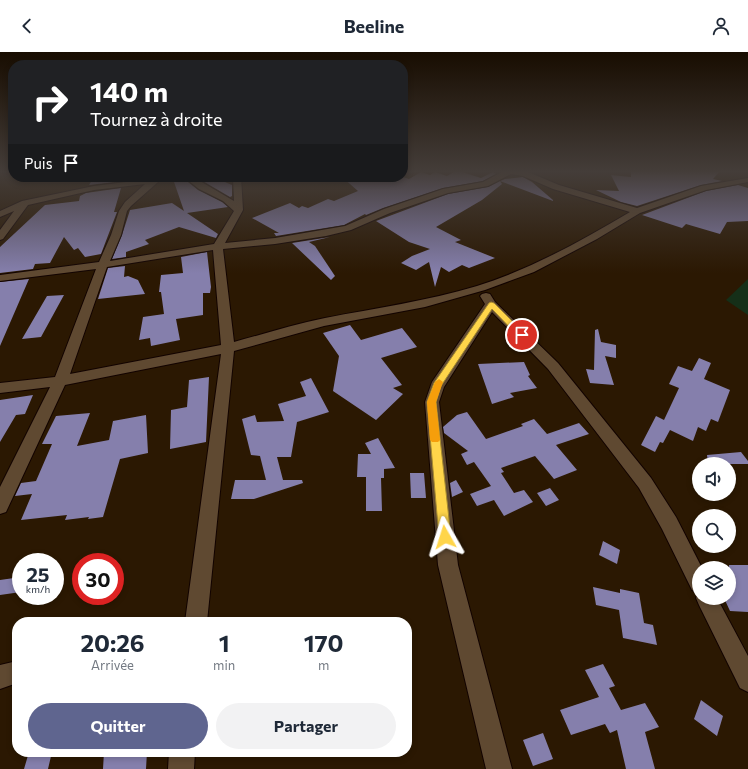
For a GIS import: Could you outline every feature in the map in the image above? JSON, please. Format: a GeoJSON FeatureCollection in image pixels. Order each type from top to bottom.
{"type":"FeatureCollection","features":[{"type":"Feature","properties":{"kind":"street"},"geometry":{"type":"LineString","coordinates":[[0,214],[19,205]]}},
{"type":"Feature","properties":{"kind":"street"},"geometry":{"type":"LineString","coordinates":[[0,238],[23,205]]}},
{"type":"Feature","properties":{"kind":"street"},"geometry":{"type":"LineString","coordinates":[[0,506],[60,382],[103,265],[116,235],[123,211],[127,205]]}},
{"type":"Feature","properties":{"kind":"street"},"geometry":{"type":"LineString","coordinates":[[234,205],[239,210]]}},
{"type":"Feature","properties":{"kind":"street"},"geometry":{"type":"LineString","coordinates":[[194,617],[228,348],[218,246],[239,210],[239,205]]}},
{"type":"Feature","properties":{"kind":"street"},"geometry":{"type":"LineString","coordinates":[[0,278],[103,265],[218,246],[275,241],[348,228],[403,205]]}},
{"type":"Feature","properties":{"kind":"street"},"geometry":{"type":"LineString","coordinates":[[619,205],[637,211]]}},
{"type":"Feature","properties":{"kind":"street"},"geometry":{"type":"LineString","coordinates":[[0,388],[60,382],[228,348],[323,322],[425,303],[481,288],[530,270],[594,237],[637,211],[653,205]]}},
{"type":"Feature","properties":{"kind":"street"},"geometry":{"type":"LineString","coordinates":[[481,288],[491,304],[553,366],[645,483],[669,523],[692,569]]}},
{"type":"Feature","properties":{"kind":"street"},"geometry":{"type":"LineString","coordinates":[[491,304],[437,386],[432,402],[448,565],[499,769]]}},
{"type":"Feature","properties":{"kind":"street"},"geometry":{"type":"LineString","coordinates":[[710,605],[748,680]]}},
{"type":"Feature","properties":{"kind":"street"},"geometry":{"type":"LineString","coordinates":[[0,677],[12,673]]}},
{"type":"Feature","properties":{"kind":"street"},"geometry":{"type":"LineString","coordinates":[[181,769],[182,757]]}},
{"type":"Feature","properties":{"kind":"green space"},"geometry":{"type":"Polygon","coordinates":[[[748,279],[748,315],[726,300],[748,279]]]}},
{"type":"Feature","properties":{"kind":"building"},"geometry":{"type":"Polygon","coordinates":[[[45,205],[116,205],[114,212],[117,212],[101,254],[85,257],[78,248],[74,250],[64,237],[50,263],[35,264],[33,269],[0,273],[0,247],[45,205]]]}},
{"type":"Feature","properties":{"kind":"building"},"geometry":{"type":"Polygon","coordinates":[[[157,205],[176,205],[184,211],[182,205],[226,205],[228,207],[187,213],[218,234],[216,238],[179,227],[145,240],[149,244],[126,252],[126,257],[112,259],[130,210],[157,205]]]}},
{"type":"Feature","properties":{"kind":"building"},"geometry":{"type":"Polygon","coordinates":[[[284,205],[294,205],[299,208],[302,206],[308,208],[314,205],[391,205],[366,215],[365,214],[344,225],[276,236],[274,233],[279,233],[252,218],[284,205]]]}},
{"type":"Feature","properties":{"kind":"building"},"geometry":{"type":"Polygon","coordinates":[[[417,205],[473,205],[436,227],[461,240],[455,242],[495,258],[469,268],[462,265],[449,272],[441,267],[435,287],[429,262],[416,270],[401,263],[412,256],[430,249],[409,242],[376,221],[417,205]]]}},
{"type":"Feature","properties":{"kind":"building"},"geometry":{"type":"Polygon","coordinates":[[[667,205],[748,205],[748,221],[727,222],[720,234],[686,224],[682,228],[642,215],[667,205]]]}},
{"type":"Feature","properties":{"kind":"building"},"geometry":{"type":"Polygon","coordinates":[[[330,237],[309,242],[315,246],[335,276],[331,280],[292,243],[330,237]]]}},
{"type":"Feature","properties":{"kind":"building"},"geometry":{"type":"Polygon","coordinates":[[[207,252],[211,287],[210,293],[203,293],[203,315],[176,319],[180,340],[151,346],[150,338],[139,340],[143,317],[164,314],[161,292],[159,292],[161,275],[183,273],[181,257],[207,252]]]}},
{"type":"Feature","properties":{"kind":"building"},"geometry":{"type":"Polygon","coordinates":[[[125,266],[124,277],[128,276],[138,280],[145,294],[98,299],[108,268],[125,266]]]}},
{"type":"Feature","properties":{"kind":"building"},"geometry":{"type":"Polygon","coordinates":[[[29,279],[0,346],[0,282],[29,279]]]}},
{"type":"Feature","properties":{"kind":"building"},"geometry":{"type":"Polygon","coordinates":[[[64,295],[41,337],[22,339],[47,296],[64,295]]]}},
{"type":"Feature","properties":{"kind":"building"},"geometry":{"type":"Polygon","coordinates":[[[350,325],[361,340],[402,328],[417,347],[381,358],[402,385],[393,388],[403,394],[376,420],[333,391],[339,356],[323,333],[350,325]]]}},
{"type":"Feature","properties":{"kind":"building"},"geometry":{"type":"Polygon","coordinates":[[[598,329],[601,342],[616,345],[616,358],[605,356],[614,385],[590,383],[586,369],[594,370],[595,330],[598,329]]]}},
{"type":"Feature","properties":{"kind":"building"},"geometry":{"type":"Polygon","coordinates":[[[699,358],[711,363],[704,379],[730,390],[718,422],[711,419],[706,431],[698,427],[693,441],[670,430],[663,443],[660,442],[655,452],[641,445],[656,416],[664,420],[679,388],[669,384],[678,366],[692,371],[699,358]]]}},
{"type":"Feature","properties":{"kind":"building"},"geometry":{"type":"Polygon","coordinates":[[[524,362],[530,375],[528,376],[537,388],[510,393],[514,397],[492,404],[478,364],[524,362]]]}},
{"type":"Feature","properties":{"kind":"building"},"geometry":{"type":"Polygon","coordinates":[[[209,377],[206,442],[170,449],[171,410],[187,407],[189,380],[209,377]]]}},
{"type":"Feature","properties":{"kind":"building"},"geometry":{"type":"Polygon","coordinates":[[[311,378],[329,412],[297,422],[291,457],[277,457],[283,480],[302,480],[303,483],[254,499],[231,499],[235,480],[266,480],[260,456],[251,455],[242,419],[255,415],[257,422],[284,421],[278,404],[306,396],[300,382],[311,378]]]}},
{"type":"Feature","properties":{"kind":"building"},"geometry":{"type":"Polygon","coordinates":[[[33,395],[25,414],[16,415],[0,442],[0,400],[33,395]]]}},
{"type":"Feature","properties":{"kind":"building"},"geometry":{"type":"Polygon","coordinates":[[[467,412],[486,439],[523,426],[521,424],[534,419],[547,434],[579,423],[589,434],[556,445],[577,470],[554,479],[535,456],[501,468],[504,472],[501,473],[514,493],[524,490],[533,502],[504,516],[494,500],[477,506],[470,494],[491,486],[474,462],[467,465],[461,454],[468,451],[444,433],[443,427],[457,415],[467,412]]]}},
{"type":"Feature","properties":{"kind":"building"},"geometry":{"type":"Polygon","coordinates":[[[90,413],[77,446],[109,440],[113,421],[146,415],[148,453],[120,459],[103,517],[65,520],[67,515],[21,520],[32,494],[15,496],[21,483],[36,481],[52,444],[42,444],[56,416],[90,413]]]}},
{"type":"Feature","properties":{"kind":"building"},"geometry":{"type":"Polygon","coordinates":[[[378,438],[395,468],[384,469],[384,478],[381,478],[382,511],[366,511],[366,477],[357,477],[358,454],[371,454],[365,443],[378,438]]]}},
{"type":"Feature","properties":{"kind":"building"},"geometry":{"type":"Polygon","coordinates":[[[741,452],[748,461],[748,464],[736,464],[736,457],[707,457],[707,455],[741,452]]]}},
{"type":"Feature","properties":{"kind":"building"},"geometry":{"type":"Polygon","coordinates":[[[410,473],[424,473],[426,498],[411,498],[410,473]]]}},
{"type":"Feature","properties":{"kind":"building"},"geometry":{"type":"Polygon","coordinates":[[[456,480],[463,492],[452,497],[450,483],[456,480]]]}},
{"type":"Feature","properties":{"kind":"building"},"geometry":{"type":"Polygon","coordinates":[[[550,488],[559,500],[546,506],[537,493],[550,488]]]}},
{"type":"Feature","properties":{"kind":"building"},"geometry":{"type":"Polygon","coordinates":[[[603,541],[620,550],[617,564],[599,555],[603,541]]]}},
{"type":"Feature","properties":{"kind":"building"},"geometry":{"type":"Polygon","coordinates":[[[736,565],[748,565],[748,612],[730,611],[727,605],[736,605],[736,565]]]}},
{"type":"Feature","properties":{"kind":"building"},"geometry":{"type":"Polygon","coordinates":[[[12,578],[12,593],[0,595],[0,580],[12,578]]]}},
{"type":"Feature","properties":{"kind":"building"},"geometry":{"type":"Polygon","coordinates":[[[593,587],[620,593],[620,589],[639,593],[644,623],[653,625],[657,645],[623,638],[619,610],[596,605],[593,587]]]}},
{"type":"Feature","properties":{"kind":"building"},"geometry":{"type":"Polygon","coordinates":[[[603,664],[615,686],[609,688],[621,710],[645,703],[659,727],[645,732],[655,769],[626,769],[617,730],[610,733],[605,724],[571,735],[560,710],[599,697],[585,670],[603,664]]]}},
{"type":"Feature","properties":{"kind":"building"},"geometry":{"type":"Polygon","coordinates":[[[701,700],[723,716],[717,736],[694,719],[701,700]]]}},
{"type":"Feature","properties":{"kind":"building"},"geometry":{"type":"Polygon","coordinates":[[[543,733],[553,759],[533,766],[523,740],[543,733]]]}},
{"type":"Feature","properties":{"kind":"building"},"geometry":{"type":"Polygon","coordinates":[[[28,757],[51,757],[48,769],[24,769],[28,757]]]}},
{"type":"Feature","properties":{"kind":"building"},"geometry":{"type":"Polygon","coordinates":[[[104,757],[147,757],[146,769],[103,769],[104,757]]]}},
{"type":"Feature","properties":{"kind":"slow traffic"},"geometry":{"type":"LineString","coordinates":[[435,440],[432,402],[439,382]]}},
{"type":"Feature","properties":{"kind":"route"},"geometry":{"type":"LineString","coordinates":[[445,537],[432,402],[437,386],[491,304],[522,335]]}}]}
